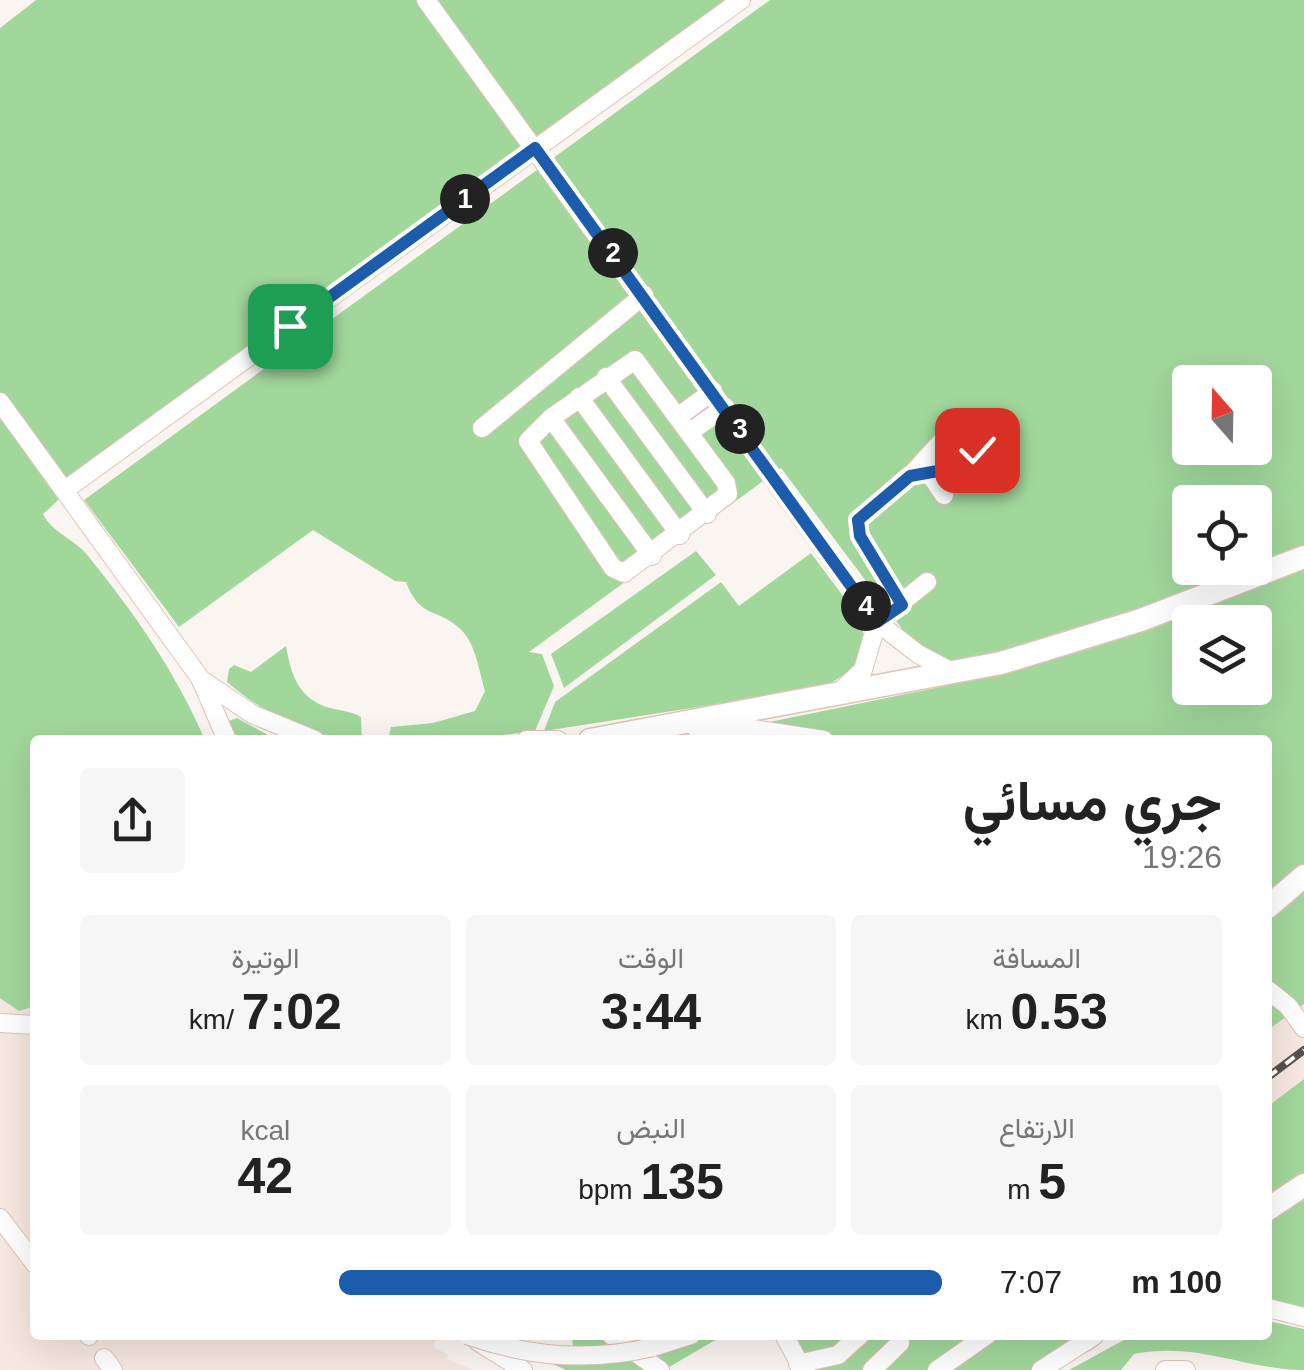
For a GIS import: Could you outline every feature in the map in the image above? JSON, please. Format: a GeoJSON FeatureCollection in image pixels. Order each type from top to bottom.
{"type":"FeatureCollection","features":[{"type":"Feature","properties":{"kind":"main road"},"geometry":{"type":"LineString","coordinates":[[1272,556],[1304,542]]}},
{"type":"Feature","properties":{"kind":"main road"},"geometry":{"type":"LineString","coordinates":[[618,735],[1001,663],[1141,620],[1304,557]]}},
{"type":"Feature","properties":{"kind":"main road"},"geometry":{"type":"LineString","coordinates":[[1001,663],[1025,648],[1197,585]]}},
{"type":"Feature","properties":{"kind":"main road"},"geometry":{"type":"LineString","coordinates":[[1272,903],[1304,876]]}},
{"type":"Feature","properties":{"kind":"main road"},"geometry":{"type":"LineString","coordinates":[[1272,1204],[1304,1185]]}},
{"type":"Feature","properties":{"kind":"street"},"geometry":{"type":"LineString","coordinates":[[426,0],[714,391],[877,622],[918,654],[952,672]]}},
{"type":"Feature","properties":{"kind":"street"},"geometry":{"type":"LineString","coordinates":[[65,490],[741,0]]}},
{"type":"Feature","properties":{"kind":"street"},"geometry":{"type":"LineString","coordinates":[[482,428],[644,295]]}},
{"type":"Feature","properties":{"kind":"street"},"geometry":{"type":"LineString","coordinates":[[630,359],[639,362],[728,488],[725,499],[628,573],[613,568],[528,446],[532,433],[579,397],[630,359]]}},
{"type":"Feature","properties":{"kind":"street"},"geometry":{"type":"LineString","coordinates":[[606,377],[707,514]]}},
{"type":"Feature","properties":{"kind":"street"},"geometry":{"type":"LineString","coordinates":[[685,424],[714,391]]}},
{"type":"Feature","properties":{"kind":"street"},"geometry":{"type":"LineString","coordinates":[[579,397],[680,535]]}},
{"type":"Feature","properties":{"kind":"street"},"geometry":{"type":"LineString","coordinates":[[0,402],[200,678],[224,735]]}},
{"type":"Feature","properties":{"kind":"street"},"geometry":{"type":"LineString","coordinates":[[685,424],[725,407]]}},
{"type":"Feature","properties":{"kind":"street"},"geometry":{"type":"LineString","coordinates":[[551,418],[652,556]]}},
{"type":"Feature","properties":{"kind":"street"},"geometry":{"type":"LineString","coordinates":[[902,605],[857,526],[861,516],[919,475],[944,496]]}},
{"type":"Feature","properties":{"kind":"street"},"geometry":{"type":"LineString","coordinates":[[837,695],[863,670],[877,622],[927,582]]}},
{"type":"Feature","properties":{"kind":"street"},"geometry":{"type":"LineString","coordinates":[[200,678],[252,714],[304,735]]}},
{"type":"Feature","properties":{"kind":"street"},"geometry":{"type":"LineString","coordinates":[[652,729],[740,727],[792,735]]}},
{"type":"Feature","properties":{"kind":"street"},"geometry":{"type":"LineString","coordinates":[[1272,993],[1288,1006],[1304,1028]]}},
{"type":"Feature","properties":{"kind":"street"},"geometry":{"type":"LineString","coordinates":[[0,1023],[30,1025]]}},
{"type":"Feature","properties":{"kind":"street"},"geometry":{"type":"LineString","coordinates":[[1272,1202],[1304,1171]]}},
{"type":"Feature","properties":{"kind":"street"},"geometry":{"type":"LineString","coordinates":[[0,1218],[30,1257]]}},
{"type":"Feature","properties":{"kind":"street"},"geometry":{"type":"LineString","coordinates":[[1272,1309],[1304,1317]]}},
{"type":"Feature","properties":{"kind":"street"},"geometry":{"type":"LineString","coordinates":[[476,1340],[523,1370]]}},
{"type":"Feature","properties":{"kind":"street"},"geometry":{"type":"LineString","coordinates":[[489,1340],[553,1355],[606,1355],[676,1340]]}},
{"type":"Feature","properties":{"kind":"street"},"geometry":{"type":"LineString","coordinates":[[618,1340],[660,1370]]}},
{"type":"Feature","properties":{"kind":"street"},"geometry":{"type":"LineString","coordinates":[[787,1340],[801,1367],[838,1354],[854,1340]]}},
{"type":"Feature","properties":{"kind":"street"},"geometry":{"type":"LineString","coordinates":[[937,1370],[980,1340]]}},
{"type":"Feature","properties":{"kind":"street"},"geometry":{"type":"LineString","coordinates":[[1042,1370],[1086,1340]]}},
{"type":"Feature","properties":{"kind":"street"},"geometry":{"type":"LineString","coordinates":[[872,1370],[900,1342]]}},
{"type":"Feature","properties":{"kind":"street"},"geometry":{"type":"LineString","coordinates":[[1165,1370],[1186,1370]]}},
{"type":"Feature","properties":{"kind":"shaded area"},"geometry":{"type":"Polygon","coordinates":[[[0,433],[47,523],[86,552],[167,666],[202,735],[30,735],[30,1340],[436,1340],[433,1347],[448,1354],[447,1359],[473,1370],[0,1370],[0,433]]]}},
{"type":"Feature","properties":{"kind":"shaded area"},"geometry":{"type":"Polygon","coordinates":[[[1304,1004],[1304,1079],[1272,1102],[1272,1027],[1304,1004]]]}},
{"type":"Feature","properties":{"kind":"green space"},"geometry":{"type":"Polygon","coordinates":[[[36,0],[735,0],[78,482],[43,514],[88,556],[137,621],[168,667],[203,735],[30,735],[30,1008],[19,1011],[0,998],[0,28],[36,0]]]}},
{"type":"Feature","properties":{"kind":"green space"},"geometry":{"type":"Polygon","coordinates":[[[770,0],[1304,0],[1304,1004],[1272,1027],[1272,735],[705,735],[945,686],[781,468],[529,652],[542,654],[554,686],[535,731],[504,735],[389,735],[391,727],[433,723],[475,711],[485,691],[473,648],[450,621],[417,602],[406,582],[395,581],[313,530],[179,627],[84,500],[770,0]]]}},
{"type":"Feature","properties":{"kind":"green space"},"geometry":{"type":"Polygon","coordinates":[[[696,551],[716,575],[564,688],[551,654],[696,551]]]}},
{"type":"Feature","properties":{"kind":"green space"},"geometry":{"type":"Polygon","coordinates":[[[811,553],[860,619],[863,633],[859,657],[844,675],[808,690],[544,731],[555,702],[721,582],[739,606],[811,553]]]}},
{"type":"Feature","properties":{"kind":"green space"},"geometry":{"type":"Polygon","coordinates":[[[286,646],[290,666],[303,692],[319,704],[361,717],[362,735],[325,735],[307,730],[256,704],[227,682],[229,669],[234,665],[251,672],[286,646]]]}},
{"type":"Feature","properties":{"kind":"green space"},"geometry":{"type":"Polygon","coordinates":[[[237,718],[268,735],[233,735],[229,721],[237,718]]]}},
{"type":"Feature","properties":{"kind":"green space"},"geometry":{"type":"Polygon","coordinates":[[[1304,1079],[1304,1318],[1272,1309],[1272,1103],[1304,1079]]]}},
{"type":"Feature","properties":{"kind":"green space"},"geometry":{"type":"Polygon","coordinates":[[[1272,1322],[1304,1329],[1304,1370],[1201,1353],[1157,1351],[1134,1354],[1121,1370],[1069,1370],[1124,1340],[1272,1340],[1272,1322]]]}},
{"type":"Feature","properties":{"kind":"green space"},"geometry":{"type":"Polygon","coordinates":[[[572,1340],[715,1340],[664,1370],[566,1370],[539,1358],[574,1360],[572,1340]]]}},
{"type":"Feature","properties":{"kind":"green space"},"geometry":{"type":"Polygon","coordinates":[[[793,1340],[1093,1340],[1048,1370],[814,1370],[793,1340]]]}},
{"type":"Feature","properties":{"kind":"railway"},"geometry":{"type":"LineString","coordinates":[[1272,1074],[1304,1050]]}},
{"type":"Feature","properties":{"kind":"route"},"geometry":{"type":"LineString","coordinates":[[290,326],[535,148],[877,622],[902,605],[860,536],[858,520],[910,476],[949,469],[977,450]]}}]}
